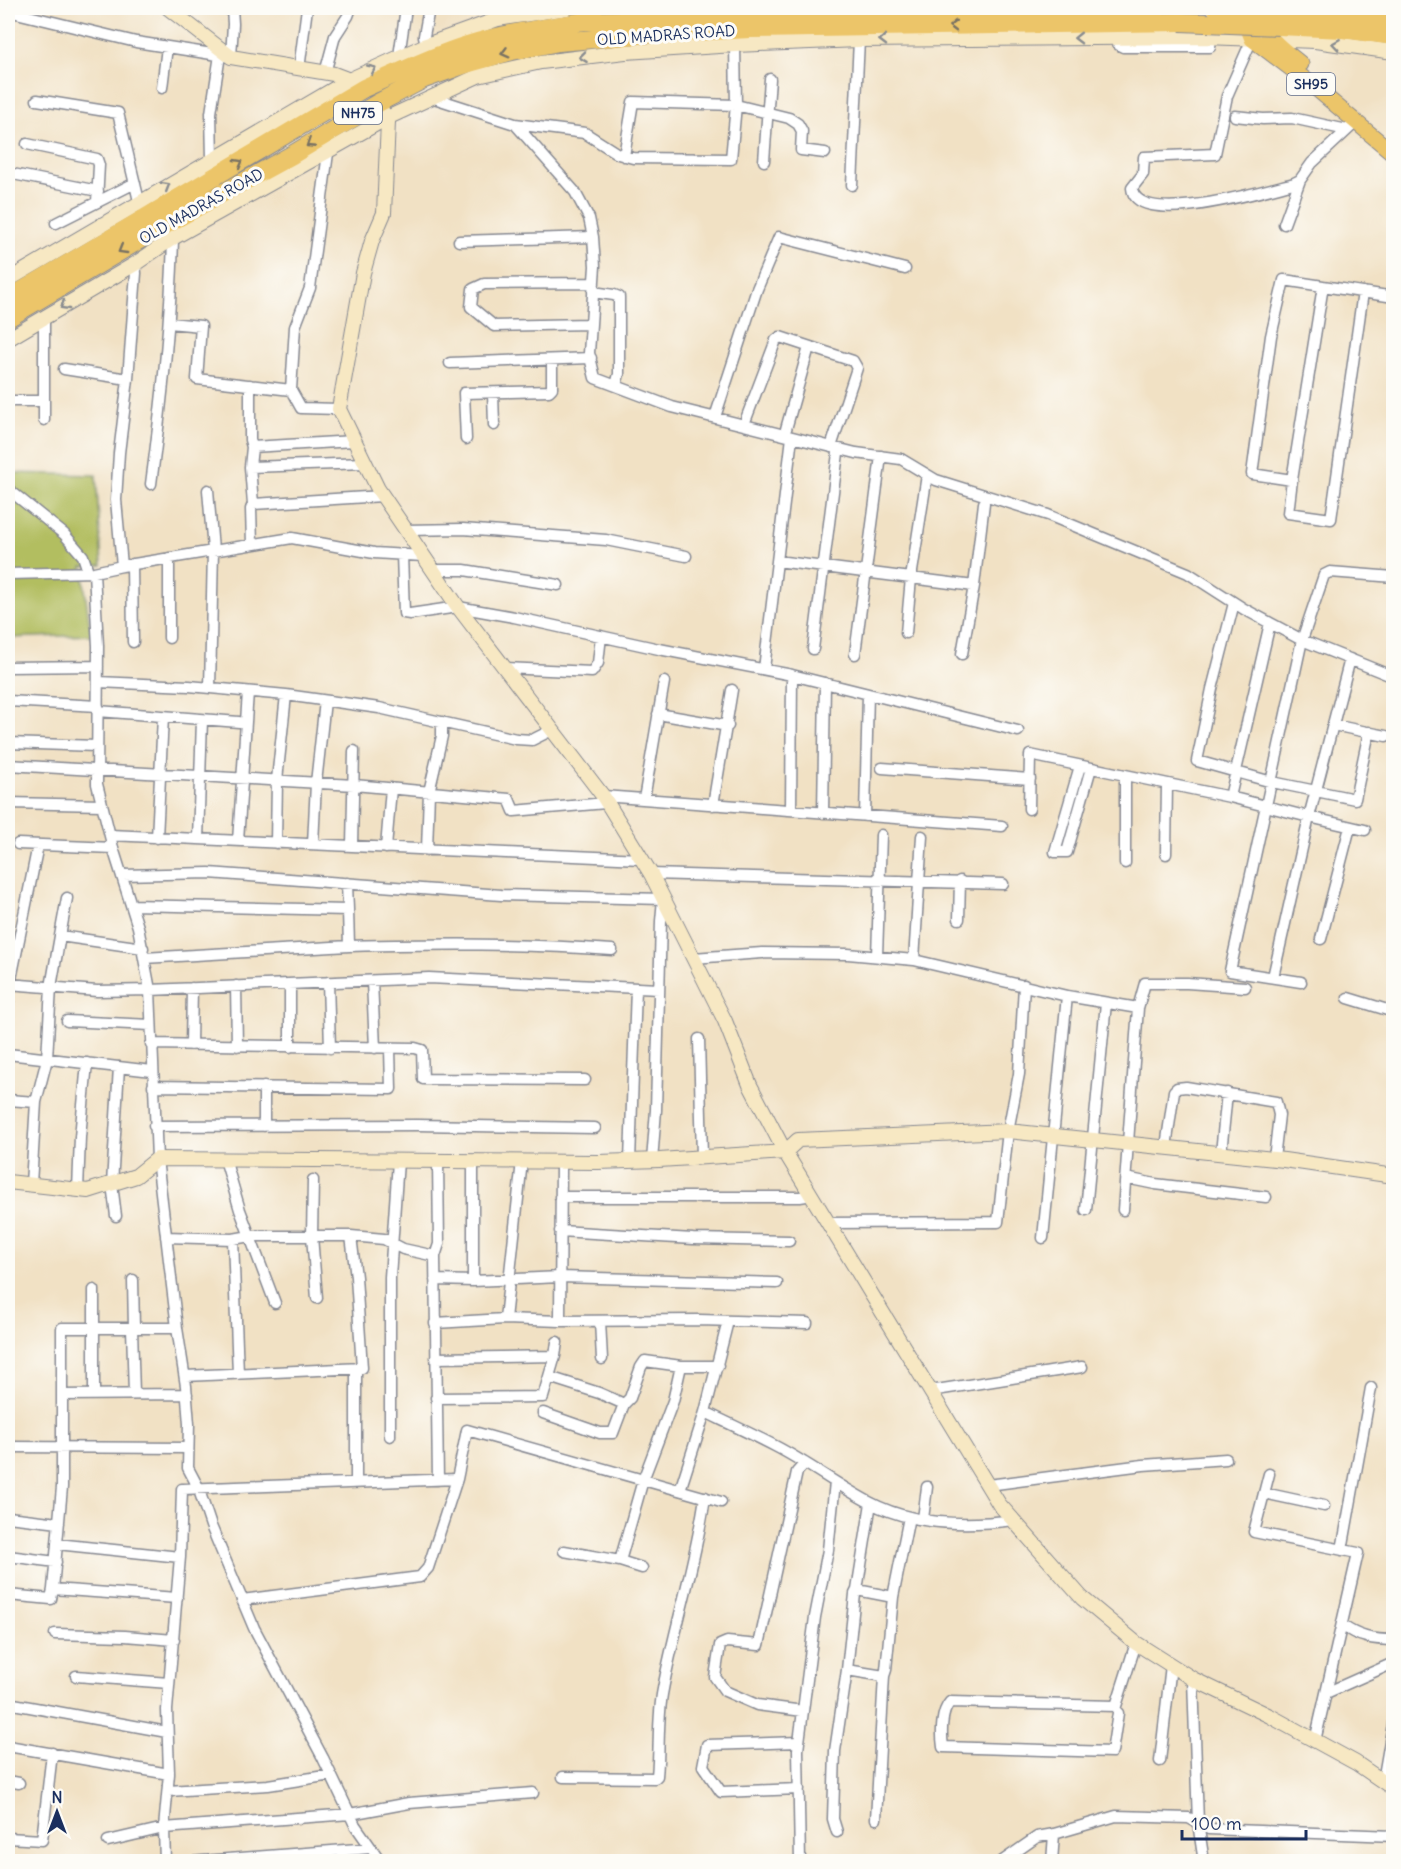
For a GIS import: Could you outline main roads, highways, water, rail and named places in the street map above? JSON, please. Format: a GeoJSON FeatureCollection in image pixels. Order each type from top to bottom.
{"type":"FeatureCollection","features":[{"type":"Feature","properties":{"kind":"highway"},"geometry":{"type":"LineString","coordinates":[[585,21],[619,8]]}},
{"type":"Feature","properties":{"kind":"highway","name":"OLD MADRAS ROAD"},"geometry":{"type":"LineString","coordinates":[[8,299],[143,209],[358,83],[467,45],[514,33],[585,21],[1094,8]]}},
{"type":"Feature","properties":{"kind":"highway","name":"OLD MADRAS ROAD"},"geometry":{"type":"LineString","coordinates":[[1216,8],[1278,26],[1344,13],[1394,20]]}},
{"type":"Feature","properties":{"kind":"highway","name":"OLD MADRAS ROAD"},"geometry":{"type":"LineString","coordinates":[[8,318],[156,230],[292,155],[382,110],[424,79],[512,51],[559,42],[638,35],[750,30],[1180,22],[1343,29],[1394,36]]}},
{"type":"Feature","properties":{"kind":"main road","name":"SH95"},"geometry":{"type":"LineString","coordinates":[[1241,8],[1243,20],[1252,39],[1291,62],[1394,140]]}},
{"type":"Feature","properties":{"kind":"main road","name":"SH95"},"geometry":{"type":"LineString","coordinates":[[1260,13],[1265,31],[1278,26],[1291,62],[1351,126],[1394,154]]}}]}
